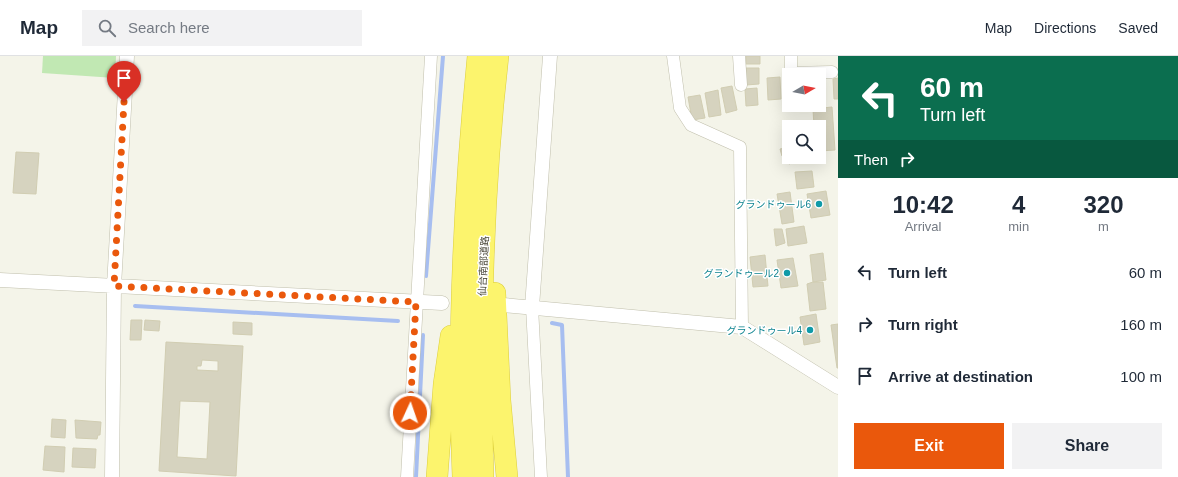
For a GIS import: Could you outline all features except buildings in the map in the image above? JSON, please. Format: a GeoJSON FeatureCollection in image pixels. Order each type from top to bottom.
{"type":"FeatureCollection","features":[{"type":"Feature","properties":{"kind":"highway","name":"仙台南部道路"},"geometry":{"type":"LineString","coordinates":[[463,477],[461,365],[463,263],[472,121],[478,56]]}},
{"type":"Feature","properties":{"kind":"highway","name":"仙台南部道路"},"geometry":{"type":"LineString","coordinates":[[483,477],[480,329],[494,97],[498,56]]}},
{"type":"Feature","properties":{"kind":"highway"},"geometry":{"type":"LineString","coordinates":[[494,97],[496,333],[507,477]]}},
{"type":"Feature","properties":{"kind":"highway"},"geometry":{"type":"LineString","coordinates":[[437,477],[444,384],[463,263]]}},
{"type":"Feature","properties":{"kind":"street"},"geometry":{"type":"LineString","coordinates":[[112,477],[114,286],[127,56]]}},
{"type":"Feature","properties":{"kind":"street"},"geometry":{"type":"LineString","coordinates":[[407,477],[431,56]]}},
{"type":"Feature","properties":{"kind":"street"},"geometry":{"type":"LineString","coordinates":[[541,477],[532,307],[550,56]]}},
{"type":"Feature","properties":{"kind":"street"},"geometry":{"type":"LineString","coordinates":[[673,56],[680,108],[691,125],[740,147],[742,327]]}},
{"type":"Feature","properties":{"kind":"street"},"geometry":{"type":"LineString","coordinates":[[740,56],[741,86]]}},
{"type":"Feature","properties":{"kind":"street"},"geometry":{"type":"LineString","coordinates":[[791,56],[791,72],[832,72]]}},
{"type":"Feature","properties":{"kind":"street"},"geometry":{"type":"LineString","coordinates":[[0,280],[442,303]]}},
{"type":"Feature","properties":{"kind":"street"},"geometry":{"type":"LineString","coordinates":[[503,305],[742,327],[838,387]]}},
{"type":"Feature","properties":{"kind":"green space"},"geometry":{"type":"Polygon","coordinates":[[[43,56],[116,56],[115,78],[42,73],[43,56]]]}},
{"type":"Feature","properties":{"kind":"waterway"},"geometry":{"type":"LineString","coordinates":[[426,276],[443,56]]}},
{"type":"Feature","properties":{"kind":"waterway"},"geometry":{"type":"LineString","coordinates":[[135,306],[398,321]]}},
{"type":"Feature","properties":{"kind":"waterway"},"geometry":{"type":"LineString","coordinates":[[552,323],[562,325],[568,477]]}},
{"type":"Feature","properties":{"kind":"waterway"},"geometry":{"type":"LineString","coordinates":[[416,477],[423,335]]}},
{"type":"Feature","properties":{"kind":"place","name":"グランドゥール6"},"geometry":{"type":"Point","coordinates":[819,204]}},
{"type":"Feature","properties":{"kind":"place","name":"グランドゥール2"},"geometry":{"type":"Point","coordinates":[787,273]}},
{"type":"Feature","properties":{"kind":"place","name":"グランドゥール4"},"geometry":{"type":"Point","coordinates":[810,330]}},
{"type":"Feature","properties":{"kind":"route"},"geometry":{"type":"LineString","coordinates":[[124,102],[114,286],[416,302],[410,413]]}}]}
